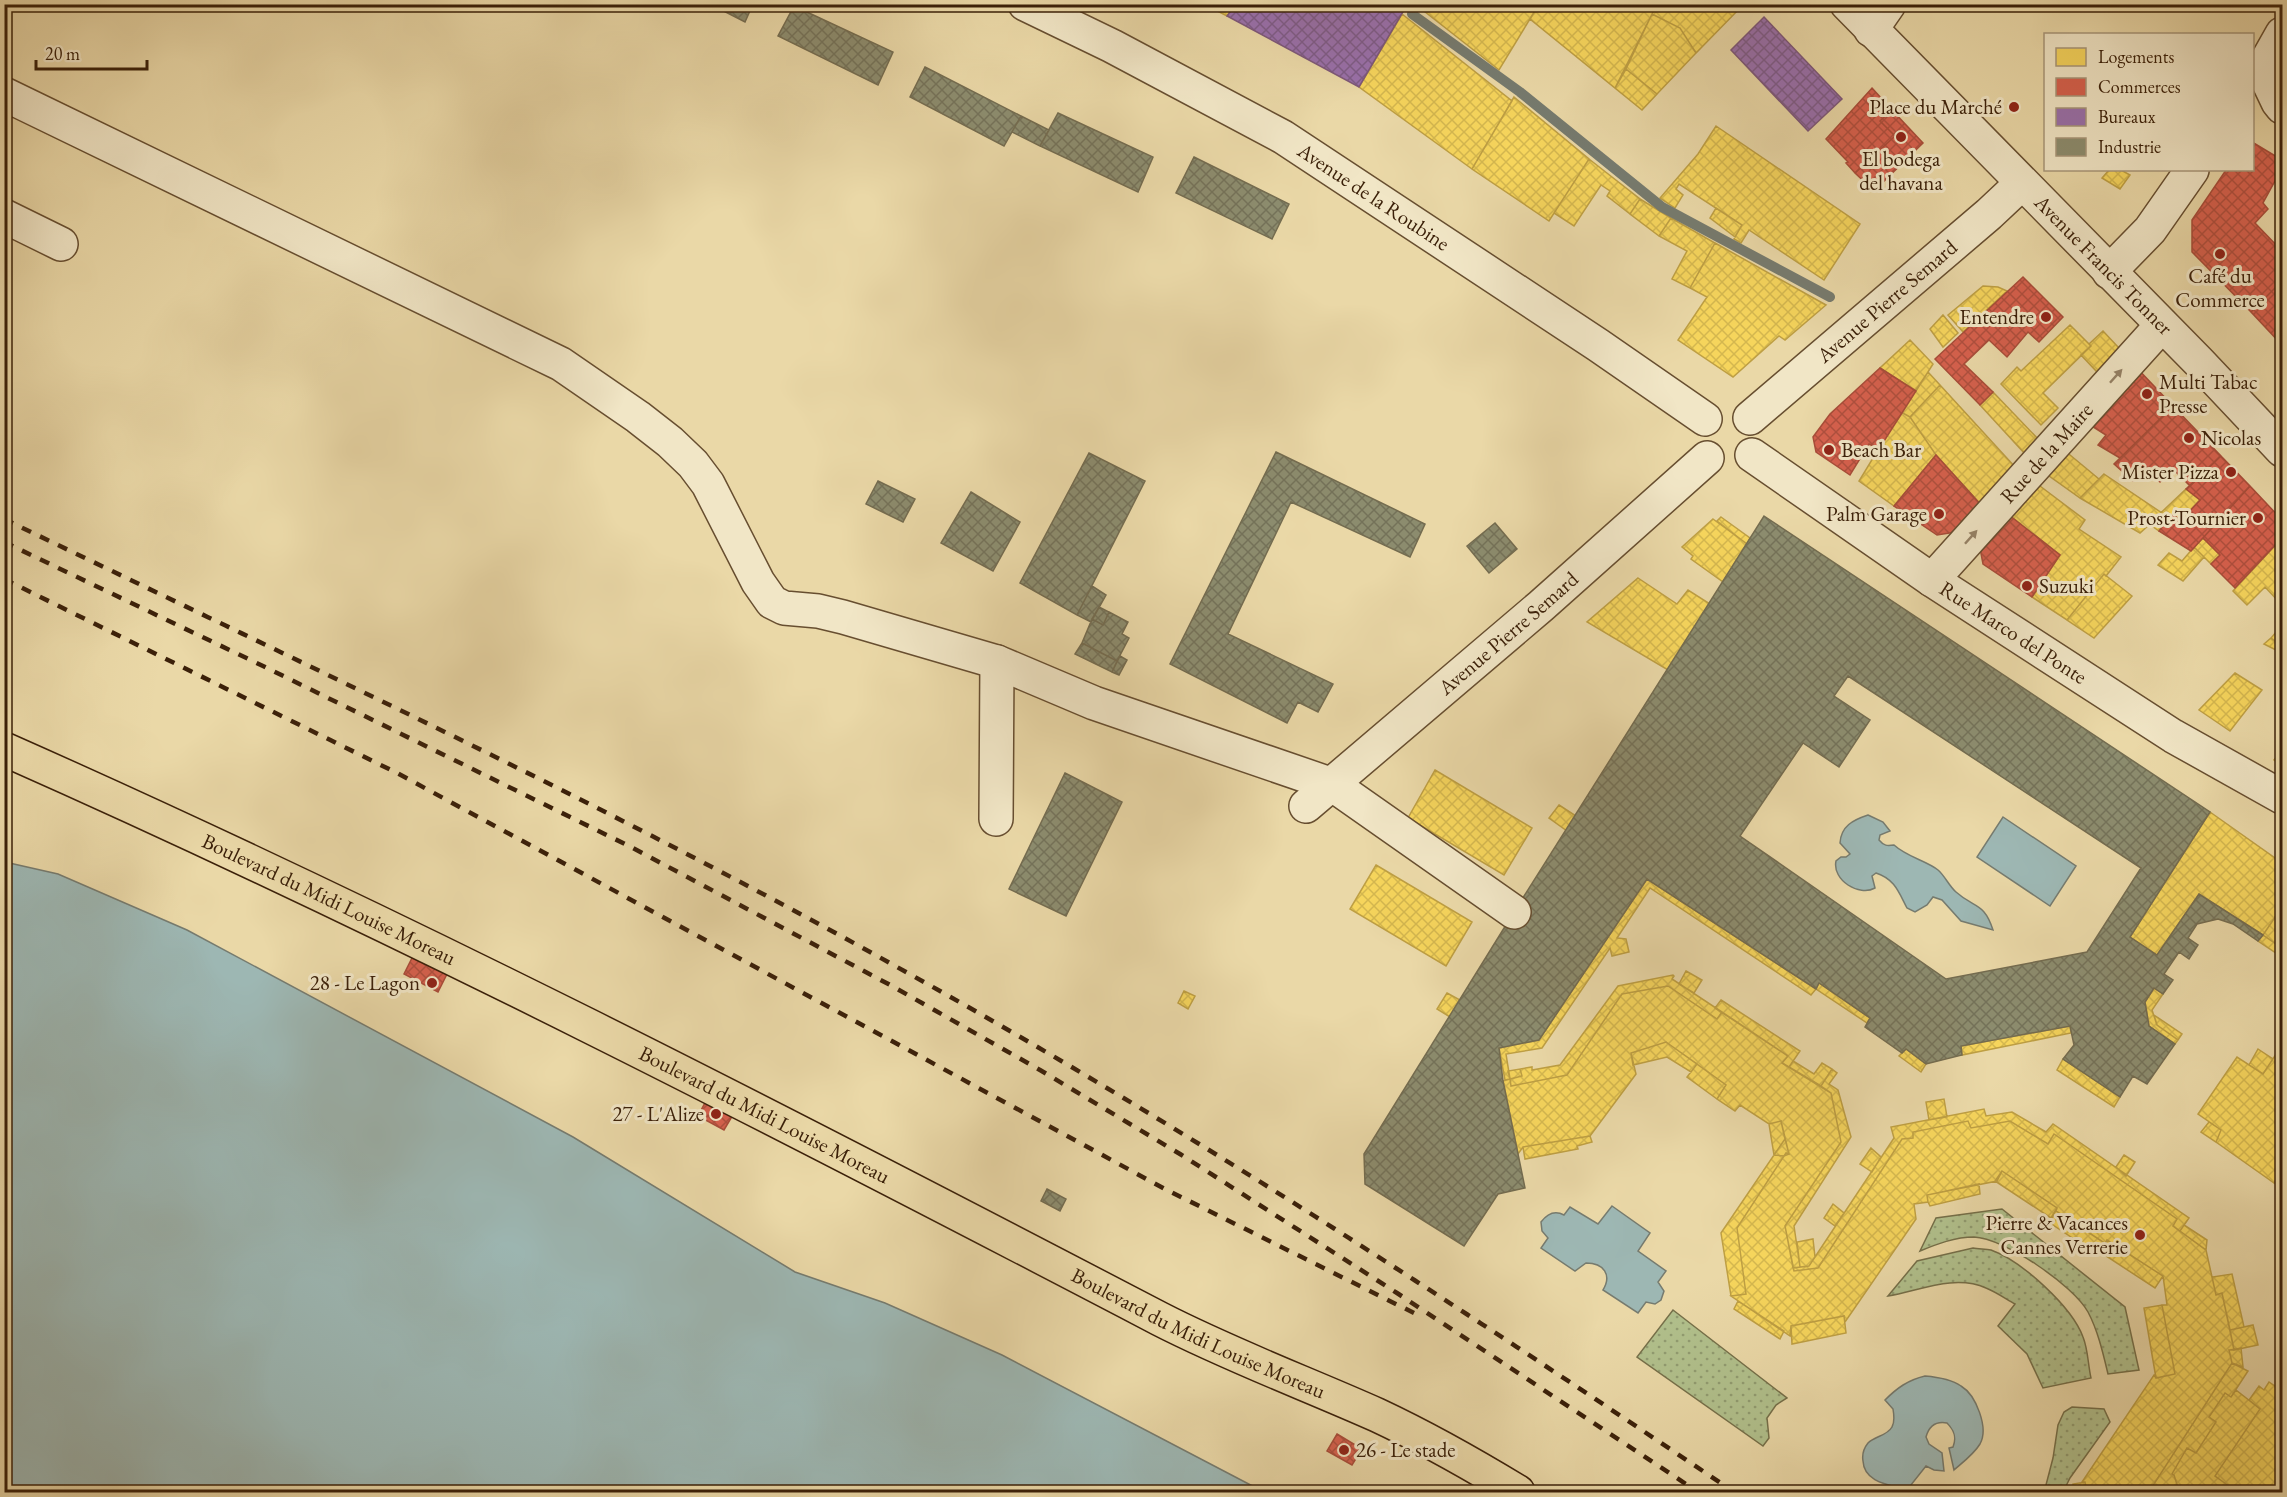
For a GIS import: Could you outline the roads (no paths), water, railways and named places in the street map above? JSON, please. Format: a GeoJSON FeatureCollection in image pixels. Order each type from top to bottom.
{"type":"FeatureCollection","features":[{"type":"Feature","properties":{"kind":"main road","name":"Boulevard du Midi Louise Moreau"},"geometry":{"type":"LineString","coordinates":[[4,749],[249,861],[557,1009],[909,1187],[1165,1322],[1423,1438],[1518,1492]]}},
{"type":"Feature","properties":{"kind":"street","name":"Avenue de la Roubine"},"geometry":{"type":"LineString","coordinates":[[1025,4],[1112,46],[1283,137],[1598,345],[1705,419]]}},
{"type":"Feature","properties":{"kind":"street","name":"Avenue Francis Tonner"},"geometry":{"type":"LineString","coordinates":[[1847,4],[1880,17],[2022,183],[2283,450]]}},
{"type":"Feature","properties":{"kind":"street"},"geometry":{"type":"LineString","coordinates":[[2283,34],[2269,57],[2260,83],[2283,107]]}},
{"type":"Feature","properties":{"kind":"street"},"geometry":{"type":"LineString","coordinates":[[4,94],[561,364],[638,417],[693,464],[708,484],[758,582],[772,602],[784,608],[818,611],[843,617],[997,662],[1094,703],[1333,785],[1514,912]]}},
{"type":"Feature","properties":{"kind":"street"},"geometry":{"type":"LineString","coordinates":[[2109,272],[2150,230],[2191,171]]}},
{"type":"Feature","properties":{"kind":"street","name":"Avenue Pierre Semard"},"geometry":{"type":"LineString","coordinates":[[1750,418],[1989,214],[2022,183]]}},
{"type":"Feature","properties":{"kind":"street"},"geometry":{"type":"LineString","coordinates":[[4,216],[61,244]]}},
{"type":"Feature","properties":{"kind":"street","name":"Rue de la Maire"},"geometry":{"type":"LineString","coordinates":[[1932,580],[2162,325]]}},
{"type":"Feature","properties":{"kind":"street"},"geometry":{"type":"LineString","coordinates":[[1729,408],[1738,410],[1750,418],[1758,438],[1752,455],[1737,466],[1728,468],[1719,466],[1707,458],[1699,446],[1698,437],[1705,419],[1711,413],[1729,408]]}},
{"type":"Feature","properties":{"kind":"street","name":"Rue Marco del Ponte"},"geometry":{"type":"LineString","coordinates":[[1752,455],[1932,580],[2173,736],[2283,797]]}},
{"type":"Feature","properties":{"kind":"street","name":"Avenue Pierre Semard"},"geometry":{"type":"LineString","coordinates":[[1306,806],[1541,606],[1707,458]]}},
{"type":"Feature","properties":{"kind":"street"},"geometry":{"type":"LineString","coordinates":[[996,819],[997,662]]}},
{"type":"Feature","properties":{"kind":"water"},"geometry":{"type":"Polygon","coordinates":[[[1868,815],[1883,822],[1890,831],[1880,835],[1881,842],[1894,845],[1938,870],[1956,892],[1982,910],[1993,930],[1961,921],[1942,900],[1933,897],[1927,905],[1915,912],[1907,908],[1899,892],[1888,879],[1876,873],[1872,876],[1875,888],[1869,890],[1855,888],[1842,880],[1836,868],[1836,861],[1850,854],[1840,843],[1843,832],[1853,822],[1868,815]]]}},
{"type":"Feature","properties":{"kind":"water"},"geometry":{"type":"Polygon","coordinates":[[[2003,817],[2076,866],[2050,906],[1977,857],[2003,817]]]}},
{"type":"Feature","properties":{"kind":"water"},"geometry":{"type":"Polygon","coordinates":[[[5,862],[58,874],[187,930],[573,1137],[795,1272],[885,1303],[1002,1355],[1264,1492],[5,1492],[5,862]]]}},
{"type":"Feature","properties":{"kind":"water"},"geometry":{"type":"Polygon","coordinates":[[[1612,1206],[1650,1233],[1638,1251],[1666,1271],[1658,1282],[1664,1291],[1661,1300],[1655,1304],[1646,1302],[1638,1313],[1603,1290],[1607,1279],[1605,1271],[1598,1265],[1586,1263],[1575,1271],[1541,1248],[1548,1238],[1542,1231],[1541,1222],[1549,1215],[1557,1213],[1564,1215],[1570,1207],[1598,1224],[1612,1206]]]}},
{"type":"Feature","properties":{"kind":"water"},"geometry":{"type":"Polygon","coordinates":[[[1925,1376],[1957,1384],[1972,1397],[1982,1421],[1980,1444],[1954,1470],[1949,1448],[1953,1447],[1954,1443],[1953,1431],[1947,1423],[1934,1425],[1926,1437],[1929,1444],[1942,1453],[1944,1471],[1926,1466],[1907,1490],[1879,1482],[1868,1474],[1863,1454],[1868,1443],[1890,1430],[1893,1425],[1893,1409],[1885,1400],[1903,1385],[1925,1376]]]}},
{"type":"Feature","properties":{"kind":"waterway"},"geometry":{"type":"LineString","coordinates":[[1412,14],[1520,92],[1662,207],[1830,297]]}},
{"type":"Feature","properties":{"kind":"railway"},"geometry":{"type":"LineString","coordinates":[[4,519],[566,792],[788,907],[897,967],[1111,1091],[1322,1220],[1734,1492]]}},
{"type":"Feature","properties":{"kind":"railway"},"geometry":{"type":"LineString","coordinates":[[4,542],[629,846],[892,986],[1040,1070],[1180,1154],[1397,1293],[1698,1492]]}},
{"type":"Feature","properties":{"kind":"railway"},"geometry":{"type":"LineString","coordinates":[[4,579],[397,773],[1165,1189],[1414,1313]]}},
{"type":"Feature","properties":{"kind":"place","name":"Place du Marché"},"geometry":{"type":"Point","coordinates":[2014,107]}},
{"type":"Feature","properties":{"kind":"place","name":"El bodega del havana"},"geometry":{"type":"Point","coordinates":[1901,137]}},
{"type":"Feature","properties":{"kind":"place","name":"Café du Commerce"},"geometry":{"type":"Point","coordinates":[2220,254]}},
{"type":"Feature","properties":{"kind":"place","name":"Entendre"},"geometry":{"type":"Point","coordinates":[2046,317]}},
{"type":"Feature","properties":{"kind":"place","name":"Multi Tabac Presse"},"geometry":{"type":"Point","coordinates":[2147,394]}},
{"type":"Feature","properties":{"kind":"place","name":"Nicolas"},"geometry":{"type":"Point","coordinates":[2189,438]}},
{"type":"Feature","properties":{"kind":"place","name":"Beach Bar"},"geometry":{"type":"Point","coordinates":[1829,450]}},
{"type":"Feature","properties":{"kind":"place","name":"Mister Pizza"},"geometry":{"type":"Point","coordinates":[2231,472]}},
{"type":"Feature","properties":{"kind":"place","name":"Palm Garage"},"geometry":{"type":"Point","coordinates":[1939,514]}},
{"type":"Feature","properties":{"kind":"place","name":"Prost-Tournier"},"geometry":{"type":"Point","coordinates":[2258,518]}},
{"type":"Feature","properties":{"kind":"place","name":"Suzuki"},"geometry":{"type":"Point","coordinates":[2027,586]}},
{"type":"Feature","properties":{"kind":"place","name":"28 - Le Lagon"},"geometry":{"type":"Point","coordinates":[432,983]}},
{"type":"Feature","properties":{"kind":"place","name":"27 - L'Alize"},"geometry":{"type":"Point","coordinates":[716,1114]}},
{"type":"Feature","properties":{"kind":"place","name":"Pierre & Vacances Cannes Verrerie"},"geometry":{"type":"Point","coordinates":[2140,1235]}},
{"type":"Feature","properties":{"kind":"place","name":"26 - Le stade"},"geometry":{"type":"Point","coordinates":[1344,1450]}}]}
